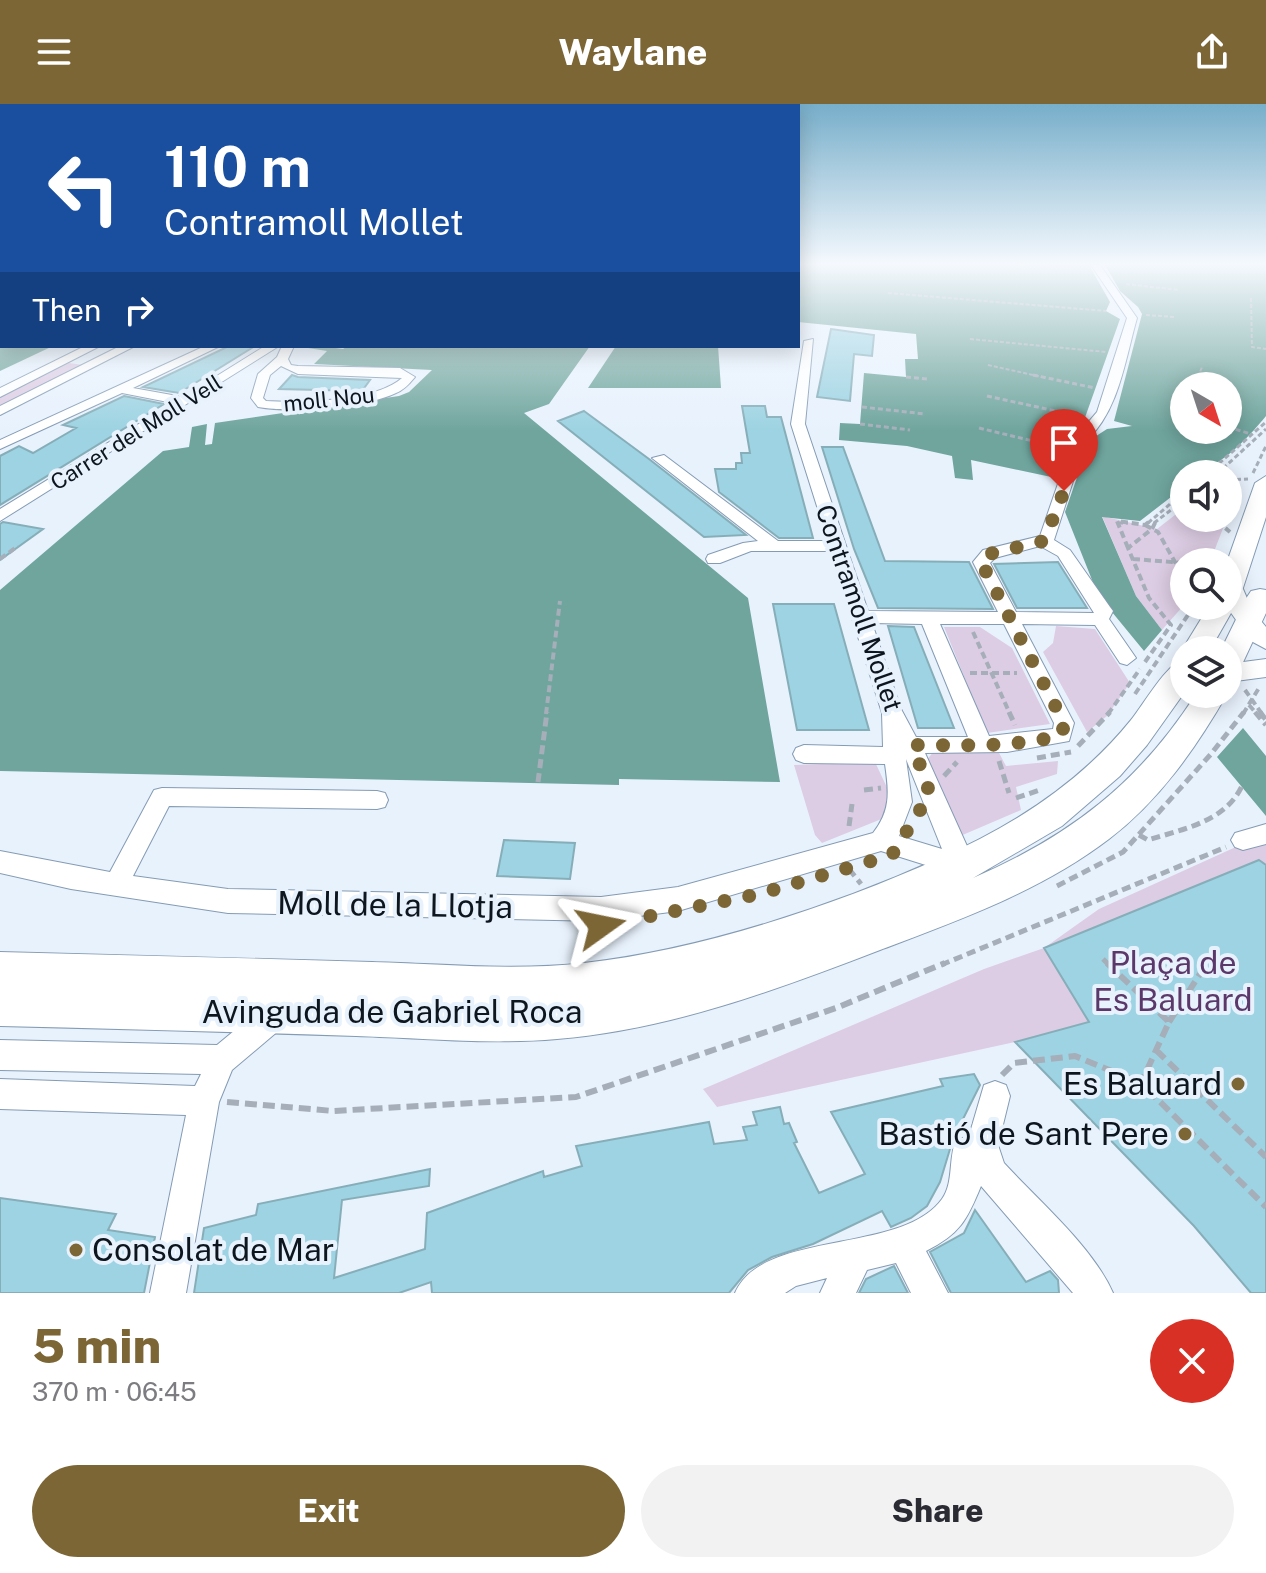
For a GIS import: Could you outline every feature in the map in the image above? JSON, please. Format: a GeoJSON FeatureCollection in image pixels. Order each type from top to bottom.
{"type":"FeatureCollection","features":[{"type":"Feature","properties":{"kind":"highway"},"geometry":{"type":"LineString","coordinates":[[1240,548],[1258,481]]}},
{"type":"Feature","properties":{"kind":"highway","name":"Avinguda de Gabriel Roca"},"geometry":{"type":"LineString","coordinates":[[1242,658],[1260,631],[1264,589]]}},
{"type":"Feature","properties":{"kind":"highway","name":"Avinguda de Gabriel Roca"},"geometry":{"type":"LineString","coordinates":[[0,972],[460,985],[584,984],[643,976],[730,953],[882,900],[961,865],[1022,833],[1077,796],[1104,772],[1148,699],[1170,681]]}},
{"type":"Feature","properties":{"kind":"highway","name":"Avinguda de Gabriel Roca"},"geometry":{"type":"LineString","coordinates":[[0,1005],[526,1019],[619,1011],[705,992],[790,965],[956,903],[1060,853],[1110,818],[1172,753],[1206,708]]}},
{"type":"Feature","properties":{"kind":"main road"},"geometry":{"type":"LineString","coordinates":[[1242,611],[1260,631]]}},
{"type":"Feature","properties":{"kind":"main road"},"geometry":{"type":"LineString","coordinates":[[1212,636],[1235,624],[1260,631]]}},
{"type":"Feature","properties":{"kind":"main road"},"geometry":{"type":"LineString","coordinates":[[1242,675],[1266,668]]}},
{"type":"Feature","properties":{"kind":"street"},"geometry":{"type":"LineString","coordinates":[[1044,541],[1080,440],[1103,412],[1128,329],[1126,320]]}},
{"type":"Feature","properties":{"kind":"street","name":"Contramoll Mollet"},"geometry":{"type":"LineString","coordinates":[[802,337],[798,424],[904,751],[930,794],[961,865]]}},
{"type":"Feature","properties":{"kind":"street"},"geometry":{"type":"LineString","coordinates":[[0,393],[90,348],[113,354]]}},
{"type":"Feature","properties":{"kind":"street"},"geometry":{"type":"LineString","coordinates":[[0,411],[125,348]]}},
{"type":"Feature","properties":{"kind":"street"},"geometry":{"type":"LineString","coordinates":[[0,445],[210,348]]}},
{"type":"Feature","properties":{"kind":"street","name":"Carrer del Moll Vell"},"geometry":{"type":"LineString","coordinates":[[0,516],[270,348]]}},
{"type":"Feature","properties":{"kind":"street","name":"moll Nou"},"geometry":{"type":"LineString","coordinates":[[285,352],[286,366],[293,369],[400,372],[409,377],[395,389],[384,393],[262,404],[257,398],[264,374],[285,352]]}},
{"type":"Feature","properties":{"kind":"street"},"geometry":{"type":"LineString","coordinates":[[119,389],[185,401]]}},
{"type":"Feature","properties":{"kind":"street"},"geometry":{"type":"LineString","coordinates":[[659,458],[774,546]]}},
{"type":"Feature","properties":{"kind":"street"},"geometry":{"type":"LineString","coordinates":[[804,754],[904,751],[984,756],[1019,753],[1062,735],[1064,723],[982,560],[989,554],[1044,541],[1064,553],[1104,611],[1100,619]]}},
{"type":"Feature","properties":{"kind":"street"},"geometry":{"type":"LineString","coordinates":[[714,559],[749,546],[836,546]]}},
{"type":"Feature","properties":{"kind":"street"},"geometry":{"type":"LineString","coordinates":[[860,617],[1100,619]]}},
{"type":"Feature","properties":{"kind":"street"},"geometry":{"type":"LineString","coordinates":[[929,618],[984,756]]}},
{"type":"Feature","properties":{"kind":"street"},"geometry":{"type":"LineString","coordinates":[[1100,619],[1127,658]]}},
{"type":"Feature","properties":{"kind":"street"},"geometry":{"type":"LineString","coordinates":[[904,751],[903,797],[889,843],[961,865],[1000,883]]}},
{"type":"Feature","properties":{"kind":"street"},"geometry":{"type":"LineString","coordinates":[[116,885],[162,797],[377,800]]}},
{"type":"Feature","properties":{"kind":"street","name":"Moll de la Llotja"},"geometry":{"type":"LineString","coordinates":[[0,862],[116,885],[228,901],[601,909],[678,899],[889,843]]}},
{"type":"Feature","properties":{"kind":"street"},"geometry":{"type":"LineString","coordinates":[[168,1293],[204,1101],[222,1060],[278,1013]]}},
{"type":"Feature","properties":{"kind":"street"},"geometry":{"type":"LineString","coordinates":[[0,1055],[222,1060]]}},
{"type":"Feature","properties":{"kind":"street"},"geometry":{"type":"LineString","coordinates":[[0,1094],[204,1101]]}},
{"type":"Feature","properties":{"kind":"street"},"geometry":{"type":"LineString","coordinates":[[995,1096],[982,1145],[991,1173],[1071,1277],[1095,1293]]}},
{"type":"Feature","properties":{"kind":"street"},"geometry":{"type":"LineString","coordinates":[[753,1293],[793,1270],[857,1253],[905,1246],[937,1230],[953,1211],[969,1178],[967,1151]]}},
{"type":"Feature","properties":{"kind":"street"},"geometry":{"type":"LineString","coordinates":[[905,1246],[930,1293]]}},
{"type":"Feature","properties":{"kind":"street"},"geometry":{"type":"LineString","coordinates":[[838,1293],[857,1253]]}},
{"type":"Feature","properties":{"kind":"path"},"geometry":{"type":"LineString","coordinates":[[1251,320],[1252,347],[1266,349]]}},
{"type":"Feature","properties":{"kind":"path"},"geometry":{"type":"LineString","coordinates":[[970,339],[1106,352]]}},
{"type":"Feature","properties":{"kind":"path"},"geometry":{"type":"LineString","coordinates":[[988,365],[1095,388]]}},
{"type":"Feature","properties":{"kind":"path"},"geometry":{"type":"LineString","coordinates":[[1200,372],[1202,367]]}},
{"type":"Feature","properties":{"kind":"path"},"geometry":{"type":"LineString","coordinates":[[906,377],[927,379]]}},
{"type":"Feature","properties":{"kind":"path"},"geometry":{"type":"LineString","coordinates":[[987,396],[1085,418]]}},
{"type":"Feature","properties":{"kind":"path"},"geometry":{"type":"LineString","coordinates":[[862,407],[925,414]]}},
{"type":"Feature","properties":{"kind":"path"},"geometry":{"type":"LineString","coordinates":[[1224,460],[1266,422]]}},
{"type":"Feature","properties":{"kind":"path"},"geometry":{"type":"LineString","coordinates":[[860,424],[910,430]]}},
{"type":"Feature","properties":{"kind":"path"},"geometry":{"type":"LineString","coordinates":[[979,428],[1066,449]]}},
{"type":"Feature","properties":{"kind":"path"},"geometry":{"type":"LineString","coordinates":[[1232,460],[1266,429]]}},
{"type":"Feature","properties":{"kind":"path"},"geometry":{"type":"LineString","coordinates":[[1242,431],[1251,434]]}},
{"type":"Feature","properties":{"kind":"path"},"geometry":{"type":"LineString","coordinates":[[1145,525],[1170,504]]}},
{"type":"Feature","properties":{"kind":"path"},"geometry":{"type":"LineString","coordinates":[[1128,548],[1170,510]]}},
{"type":"Feature","properties":{"kind":"path"},"geometry":{"type":"LineString","coordinates":[[930,794],[957,762],[1019,753],[1051,758],[1070,753],[1090,736],[1171,625],[1149,598],[1117,521],[1145,525],[1158,532],[1170,553]]}},
{"type":"Feature","properties":{"kind":"path"},"geometry":{"type":"LineString","coordinates":[[0,559],[18,546]]}},
{"type":"Feature","properties":{"kind":"path"},"geometry":{"type":"LineString","coordinates":[[1133,559],[1170,562]]}},
{"type":"Feature","properties":{"kind":"path"},"geometry":{"type":"LineString","coordinates":[[538,782],[560,601]]}},
{"type":"Feature","properties":{"kind":"path"},"geometry":{"type":"LineString","coordinates":[[1148,699],[1187,620]]}},
{"type":"Feature","properties":{"kind":"path"},"geometry":{"type":"LineString","coordinates":[[973,632],[993,673],[1019,753]]}},
{"type":"Feature","properties":{"kind":"path"},"geometry":{"type":"LineString","coordinates":[[952,672],[1039,672]]}},
{"type":"Feature","properties":{"kind":"path"},"geometry":{"type":"LineString","coordinates":[[1211,754],[1257,689],[1266,685]]}},
{"type":"Feature","properties":{"kind":"path"},"geometry":{"type":"LineString","coordinates":[[1242,689],[1248,692],[1249,703],[1266,722]]}},
{"type":"Feature","properties":{"kind":"path"},"geometry":{"type":"LineString","coordinates":[[984,756],[1009,793]]}},
{"type":"Feature","properties":{"kind":"path"},"geometry":{"type":"LineString","coordinates":[[1139,835],[1148,840],[1213,816],[1232,806],[1242,786]]}},
{"type":"Feature","properties":{"kind":"path"},"geometry":{"type":"LineString","coordinates":[[1016,798],[1045,788]]}},
{"type":"Feature","properties":{"kind":"path"},"geometry":{"type":"LineString","coordinates":[[849,826],[852,804]]}},
{"type":"Feature","properties":{"kind":"path"},"geometry":{"type":"LineString","coordinates":[[204,1101],[333,1111],[576,1097],[836,1008],[1258,836]]}},
{"type":"Feature","properties":{"kind":"path"},"geometry":{"type":"LineString","coordinates":[[834,872],[892,855],[889,843]]}},
{"type":"Feature","properties":{"kind":"path"},"geometry":{"type":"LineString","coordinates":[[1103,959],[1169,1022]]}},
{"type":"Feature","properties":{"kind":"path"},"geometry":{"type":"LineString","coordinates":[[1141,1083],[1169,1022],[1200,974]]}},
{"type":"Feature","properties":{"kind":"path"},"geometry":{"type":"LineString","coordinates":[[1156,1050],[1266,1157]]}},
{"type":"Feature","properties":{"kind":"path"},"geometry":{"type":"LineString","coordinates":[[995,1096],[1003,1074],[1014,1063],[1075,1056],[1141,1083],[1266,1207]]}},
{"type":"Feature","properties":{"kind":"shaded area"},"geometry":{"type":"Polygon","coordinates":[[[800,320],[1119,320],[1082,426],[1074,430],[1056,478],[971,460],[973,480],[955,478],[952,456],[907,446],[839,440],[840,423],[860,424],[864,373],[906,377],[905,359],[918,359],[916,334],[800,320]]]}},
{"type":"Feature","properties":{"kind":"shaded area"},"geometry":{"type":"Polygon","coordinates":[[[1140,320],[1266,320],[1266,416],[1242,442],[1242,372],[1170,372],[1170,444],[1240,444],[1221,460],[1170,460],[1170,498],[1140,521],[1102,517],[1136,596],[1162,630],[1144,651],[1098,595],[1065,512],[1090,440],[1107,429],[1132,426],[1114,421],[1140,320]]]}},
{"type":"Feature","properties":{"kind":"shaded area"},"geometry":{"type":"Polygon","coordinates":[[[0,348],[49,348],[0,371],[0,348]]]}},
{"type":"Feature","properties":{"kind":"shaded area"},"geometry":{"type":"Polygon","coordinates":[[[308,348],[589,348],[549,404],[524,413],[748,598],[780,782],[619,779],[619,785],[0,771],[0,590],[163,451],[189,447],[192,427],[207,424],[205,445],[212,444],[215,423],[399,396],[409,392],[432,370],[314,364],[327,351],[308,348]]]}},
{"type":"Feature","properties":{"kind":"shaded area"},"geometry":{"type":"Polygon","coordinates":[[[615,348],[718,348],[721,388],[588,388],[615,348]]]}},
{"type":"Feature","properties":{"kind":"shaded area"},"geometry":{"type":"Polygon","coordinates":[[[69,363],[83,365],[0,407],[0,397],[69,363]]]}},
{"type":"Feature","properties":{"kind":"shaded area"},"geometry":{"type":"Polygon","coordinates":[[[1102,516],[1157,529],[1170,519],[1170,532],[1222,532],[1215,548],[1170,548],[1171,620],[1162,630],[1136,596],[1102,516]]]}},
{"type":"Feature","properties":{"kind":"shaded area"},"geometry":{"type":"Polygon","coordinates":[[[1056,626],[1095,629],[1130,683],[1107,716],[1087,732],[1043,652],[1053,643],[1056,626]]]}},
{"type":"Feature","properties":{"kind":"shaded area"},"geometry":{"type":"Polygon","coordinates":[[[944,627],[980,627],[1012,648],[1050,724],[987,733],[944,627]]]}},
{"type":"Feature","properties":{"kind":"shaded area"},"geometry":{"type":"Polygon","coordinates":[[[1243,728],[1266,756],[1266,816],[1217,757],[1243,728]]]}},
{"type":"Feature","properties":{"kind":"shaded area"},"geometry":{"type":"Polygon","coordinates":[[[997,749],[1006,766],[1058,761],[1057,774],[1016,787],[1021,810],[958,837],[925,762],[935,750],[997,749]]]}},
{"type":"Feature","properties":{"kind":"shaded area"},"geometry":{"type":"Polygon","coordinates":[[[875,762],[891,796],[889,816],[822,843],[815,835],[794,765],[875,762]]]}},
{"type":"Feature","properties":{"kind":"shaded area"},"geometry":{"type":"Polygon","coordinates":[[[1266,843],[1266,907],[1094,1032],[1088,1022],[1015,1042],[717,1107],[703,1089],[984,969],[1044,948],[1099,909],[1238,846],[1266,843]]]}},
{"type":"Feature","properties":{"kind":"building"},"geometry":{"type":"Polygon","coordinates":[[[831,329],[874,335],[872,356],[854,354],[850,401],[817,397],[831,329]]]}},
{"type":"Feature","properties":{"kind":"building"},"geometry":{"type":"Polygon","coordinates":[[[225,348],[252,348],[179,393],[143,387],[225,348]]]}},
{"type":"Feature","properties":{"kind":"building"},"geometry":{"type":"Polygon","coordinates":[[[292,375],[370,380],[362,391],[279,389],[292,375]]]}},
{"type":"Feature","properties":{"kind":"building"},"geometry":{"type":"Polygon","coordinates":[[[124,396],[164,404],[0,505],[0,456],[19,446],[33,453],[76,428],[63,425],[124,396]]]}},
{"type":"Feature","properties":{"kind":"building"},"geometry":{"type":"Polygon","coordinates":[[[742,406],[765,406],[767,417],[781,417],[813,538],[779,538],[719,492],[715,469],[736,469],[736,463],[742,463],[741,453],[750,453],[742,406]]]}},
{"type":"Feature","properties":{"kind":"building"},"geometry":{"type":"Polygon","coordinates":[[[584,411],[746,535],[704,537],[558,421],[584,411]]]}},
{"type":"Feature","properties":{"kind":"building"},"geometry":{"type":"Polygon","coordinates":[[[822,447],[843,447],[885,561],[969,562],[993,609],[878,608],[854,549],[822,447]]]}},
{"type":"Feature","properties":{"kind":"building"},"geometry":{"type":"Polygon","coordinates":[[[0,524],[43,529],[0,560],[0,524]]]}},
{"type":"Feature","properties":{"kind":"building"},"geometry":{"type":"Polygon","coordinates":[[[1058,562],[1087,608],[1017,608],[994,564],[1058,562]]]}},
{"type":"Feature","properties":{"kind":"building"},"geometry":{"type":"Polygon","coordinates":[[[773,604],[834,604],[869,730],[797,730],[773,604]]]}},
{"type":"Feature","properties":{"kind":"building"},"geometry":{"type":"Polygon","coordinates":[[[888,626],[914,627],[954,728],[918,728],[888,626]]]}},
{"type":"Feature","properties":{"kind":"building"},"geometry":{"type":"Polygon","coordinates":[[[504,840],[575,843],[570,879],[497,876],[504,840]]]}},
{"type":"Feature","properties":{"kind":"building","name":"Plaça de Es Baluard"},"geometry":{"type":"Polygon","coordinates":[[[1259,860],[1266,865],[1266,1293],[1251,1293],[1194,1226],[1015,1042],[1089,1022],[1044,948],[1259,860]]]}},
{"type":"Feature","properties":{"kind":"building"},"geometry":{"type":"Polygon","coordinates":[[[974,1074],[980,1085],[953,1139],[940,1182],[927,1206],[891,1227],[882,1211],[813,1244],[772,1257],[748,1270],[729,1293],[432,1293],[431,1282],[399,1293],[194,1293],[204,1228],[256,1215],[258,1204],[430,1169],[429,1186],[342,1200],[334,1278],[425,1249],[427,1213],[543,1171],[544,1177],[582,1166],[576,1146],[709,1122],[714,1144],[747,1140],[743,1127],[757,1125],[753,1112],[780,1107],[784,1124],[789,1123],[797,1142],[794,1143],[819,1193],[865,1174],[831,1112],[943,1086],[940,1079],[974,1074]]]}},
{"type":"Feature","properties":{"kind":"building","name":"Consolat de Mar"},"geometry":{"type":"Polygon","coordinates":[[[0,1198],[116,1214],[108,1230],[155,1237],[144,1293],[0,1293],[0,1198]]]}},
{"type":"Feature","properties":{"kind":"building"},"geometry":{"type":"Polygon","coordinates":[[[975,1210],[1026,1282],[1050,1271],[1058,1280],[1059,1293],[951,1293],[930,1252],[964,1233],[975,1210]]]}},
{"type":"Feature","properties":{"kind":"building"},"geometry":{"type":"Polygon","coordinates":[[[894,1266],[908,1293],[859,1293],[866,1279],[894,1266]]]}},
{"type":"Feature","properties":{"kind":"place","name":"Es Baluard"},"geometry":{"type":"Point","coordinates":[1238,1084]}},
{"type":"Feature","properties":{"kind":"place","name":"Bastió de Sant Pere"},"geometry":{"type":"Point","coordinates":[1185,1134]}},
{"type":"Feature","properties":{"kind":"place","name":"Consolat de Mar"},"geometry":{"type":"Point","coordinates":[76,1250]}},
{"type":"Feature","properties":{"kind":"route"},"geometry":{"type":"LineString","coordinates":[[601,926],[759,894],[892,855],[930,794],[913,745],[1041,741],[1062,735],[1064,723],[981,562],[989,554],[1044,541],[1064,491]]}}]}
